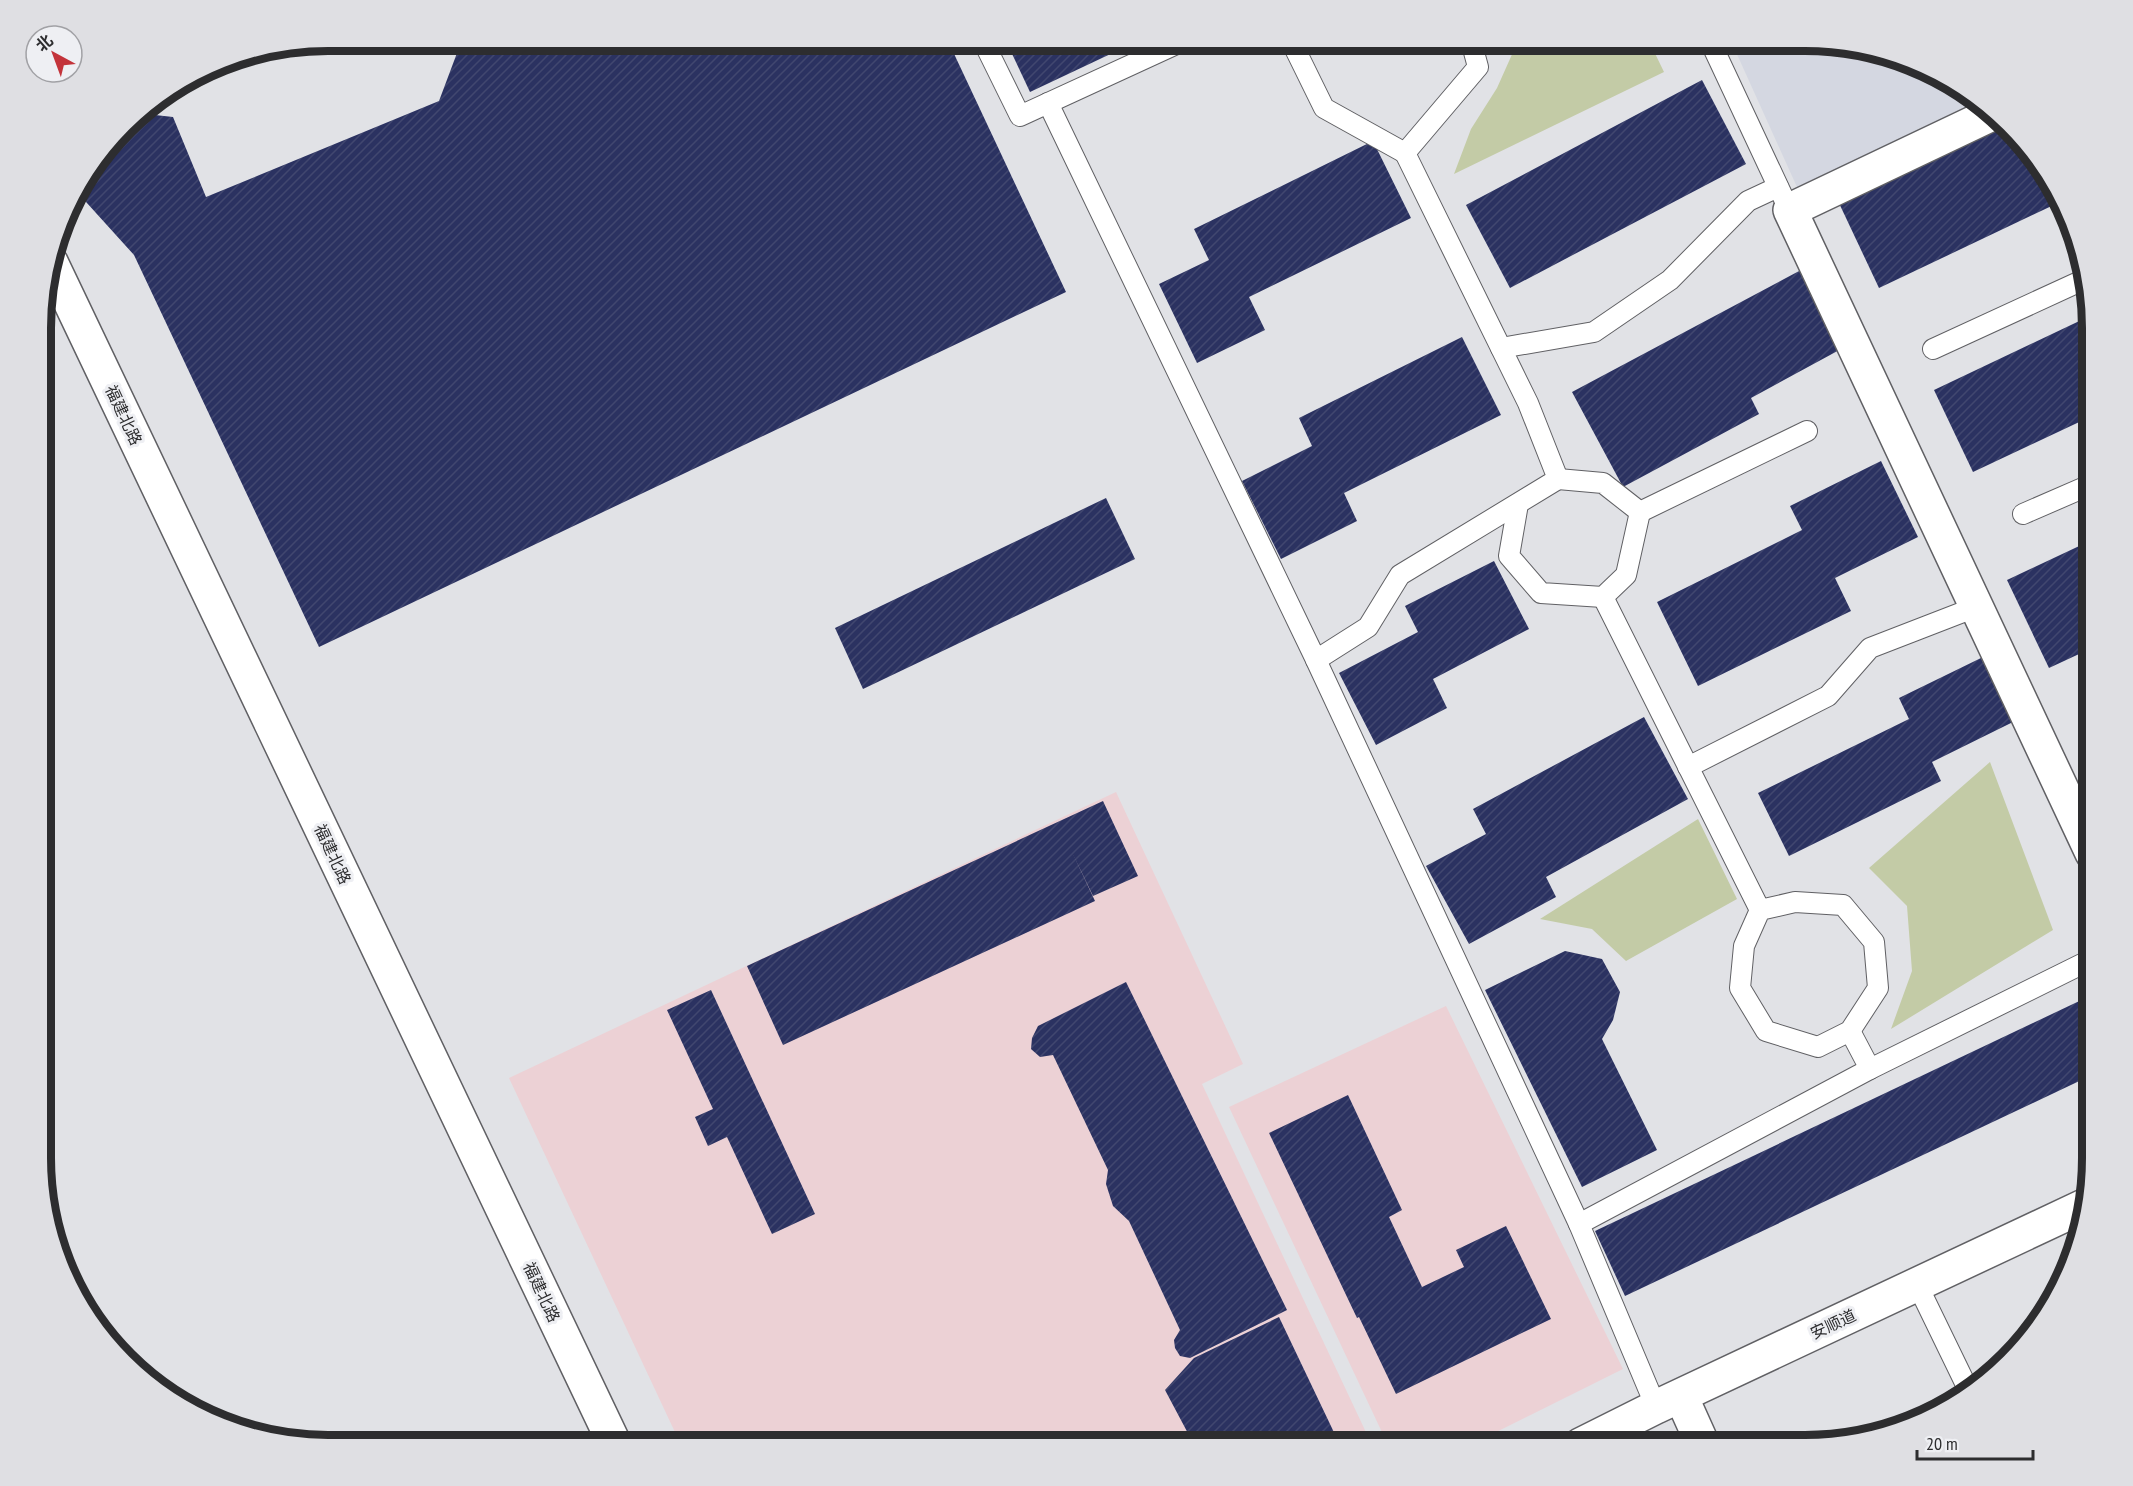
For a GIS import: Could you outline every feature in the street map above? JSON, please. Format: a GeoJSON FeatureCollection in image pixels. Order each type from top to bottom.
{"type":"FeatureCollection","features":[{"type":"Feature","properties":{"kind":"street"},"geometry":{"type":"LineString","coordinates":[[1985,117],[1784,199],[2082,833]]}},
{"type":"Feature","properties":{"kind":"street","name":"福建北路"},"geometry":{"type":"LineString","coordinates":[[56,273],[610,1435]]}},
{"type":"Feature","properties":{"kind":"street","name":"安顺道"},"geometry":{"type":"LineString","coordinates":[[1600,1435],[2078,1209]]}},
{"type":"Feature","properties":{"kind":"street"},"geometry":{"type":"LineString","coordinates":[[1668,1402],[1695,1435]]}},
{"type":"Feature","properties":{"kind":"lane"},"geometry":{"type":"LineString","coordinates":[[988,51],[1020,116],[1161,51]]}},
{"type":"Feature","properties":{"kind":"lane"},"geometry":{"type":"LineString","coordinates":[[1296,51],[1324,108],[1405,153],[1528,403],[1558,479]]}},
{"type":"Feature","properties":{"kind":"lane"},"geometry":{"type":"LineString","coordinates":[[1405,153],[1478,67],[1474,51]]}},
{"type":"Feature","properties":{"kind":"lane"},"geometry":{"type":"LineString","coordinates":[[1501,348],[1594,332],[1670,280],[1748,201],[1784,199],[1715,51]]}},
{"type":"Feature","properties":{"kind":"lane"},"geometry":{"type":"LineString","coordinates":[[1048,103],[1316,660],[1579,1224],[1668,1402]]}},
{"type":"Feature","properties":{"kind":"lane"},"geometry":{"type":"LineString","coordinates":[[1933,349],[2078,282]]}},
{"type":"Feature","properties":{"kind":"lane"},"geometry":{"type":"LineString","coordinates":[[1640,513],[1807,431]]}},
{"type":"Feature","properties":{"kind":"lane"},"geometry":{"type":"LineString","coordinates":[[1316,660],[1368,627],[1401,575],[1558,479],[1603,483],[1640,513]]}},
{"type":"Feature","properties":{"kind":"lane"},"geometry":{"type":"LineString","coordinates":[[2023,514],[2082,488]]}},
{"type":"Feature","properties":{"kind":"lane"},"geometry":{"type":"LineString","coordinates":[[1518,504],[1509,556],[1541,593],[1603,597],[1626,575],[1640,513]]}},
{"type":"Feature","properties":{"kind":"lane"},"geometry":{"type":"LineString","coordinates":[[1603,597],[1760,910]]}},
{"type":"Feature","properties":{"kind":"lane"},"geometry":{"type":"LineString","coordinates":[[1688,767],[1827,696],[1870,648],[1976,607]]}},
{"type":"Feature","properties":{"kind":"lane"},"geometry":{"type":"LineString","coordinates":[[1795,902],[1843,905],[1874,942],[1878,988],[1850,1031],[1818,1047],[1766,1031],[1740,988],[1744,946],[1760,910],[1795,902]]}},
{"type":"Feature","properties":{"kind":"lane"},"geometry":{"type":"LineString","coordinates":[[1579,1224],[1870,1069],[2082,964]]}},
{"type":"Feature","properties":{"kind":"lane"},"geometry":{"type":"LineString","coordinates":[[1850,1031],[1870,1069]]}},
{"type":"Feature","properties":{"kind":"lane"},"geometry":{"type":"LineString","coordinates":[[1917,1284],[1966,1383]]}},
{"type":"Feature","properties":{"kind":"shaded area"},"geometry":{"type":"Polygon","coordinates":[[[1736,51],[1841,53],[1877,60],[1928,80],[1971,106],[1797,187],[1736,51]]]}},
{"type":"Feature","properties":{"kind":"shaded area"},"geometry":{"type":"Polygon","coordinates":[[[1116,792],[1243,1064],[1202,1084],[1367,1435],[676,1435],[509,1078],[1116,792]]]}},
{"type":"Feature","properties":{"kind":"shaded area"},"geometry":{"type":"Polygon","coordinates":[[[1446,1006],[1623,1369],[1490,1435],[1383,1435],[1229,1107],[1446,1006]]]}},
{"type":"Feature","properties":{"kind":"green space"},"geometry":{"type":"Polygon","coordinates":[[[1514,51],[1654,51],[1664,72],[1454,174],[1471,129],[1497,88],[1514,51]]]}},
{"type":"Feature","properties":{"kind":"green space"},"geometry":{"type":"Polygon","coordinates":[[[1990,762],[2053,930],[1891,1029],[1912,971],[1907,906],[1869,868],[1990,762]]]}},
{"type":"Feature","properties":{"kind":"green space"},"geometry":{"type":"Polygon","coordinates":[[[1698,819],[1737,899],[1626,961],[1592,929],[1540,919],[1698,819]]]}},
{"type":"Feature","properties":{"kind":"building"},"geometry":{"type":"Polygon","coordinates":[[[461,51],[953,51],[1066,292],[319,647],[134,255],[83,199],[108,159],[151,115],[173,117],[206,197],[439,101],[457,53],[461,51]]]}},
{"type":"Feature","properties":{"kind":"building"},"geometry":{"type":"Polygon","coordinates":[[[1011,51],[1117,51],[1030,92],[1011,51]]]}},
{"type":"Feature","properties":{"kind":"building"},"geometry":{"type":"Polygon","coordinates":[[[1702,80],[1746,164],[1510,288],[1466,205],[1702,80]]]}},
{"type":"Feature","properties":{"kind":"building"},"geometry":{"type":"Polygon","coordinates":[[[1994,126],[2025,159],[2053,205],[1879,288],[1838,201],[1994,126]]]}},
{"type":"Feature","properties":{"kind":"building"},"geometry":{"type":"Polygon","coordinates":[[[1373,141],[1411,218],[1249,297],[1265,330],[1197,363],[1159,284],[1209,260],[1194,229],[1373,141]]]}},
{"type":"Feature","properties":{"kind":"building"},"geometry":{"type":"Polygon","coordinates":[[[1801,270],[1843,348],[1751,398],[1759,414],[1623,487],[1572,392],[1801,270]]]}},
{"type":"Feature","properties":{"kind":"building"},"geometry":{"type":"Polygon","coordinates":[[[2082,320],[2082,421],[1973,472],[1934,390],[2082,320]]]}},
{"type":"Feature","properties":{"kind":"building"},"geometry":{"type":"Polygon","coordinates":[[[1462,337],[1501,415],[1344,493],[1357,521],[1281,559],[1242,481],[1312,446],[1299,418],[1462,337]]]}},
{"type":"Feature","properties":{"kind":"building"},"geometry":{"type":"Polygon","coordinates":[[[1881,461],[1918,537],[1835,578],[1851,611],[1698,686],[1657,602],[1802,530],[1790,506],[1881,461]]]}},
{"type":"Feature","properties":{"kind":"building"},"geometry":{"type":"Polygon","coordinates":[[[1106,498],[1135,559],[863,689],[835,628],[1106,498]]]}},
{"type":"Feature","properties":{"kind":"building"},"geometry":{"type":"Polygon","coordinates":[[[2082,545],[2082,653],[2049,668],[2007,580],[2082,545]]]}},
{"type":"Feature","properties":{"kind":"building"},"geometry":{"type":"Polygon","coordinates":[[[1494,561],[1529,629],[1433,679],[1447,708],[1376,745],[1339,673],[1418,632],[1405,606],[1494,561]]]}},
{"type":"Feature","properties":{"kind":"building"},"geometry":{"type":"Polygon","coordinates":[[[1981,658],[2013,722],[1932,762],[1941,781],[1789,856],[1758,793],[1909,719],[1899,698],[1981,658]]]}},
{"type":"Feature","properties":{"kind":"building"},"geometry":{"type":"Polygon","coordinates":[[[1644,717],[1688,799],[1546,877],[1556,897],[1469,944],[1426,866],[1486,834],[1473,809],[1644,717]]]}},
{"type":"Feature","properties":{"kind":"building"},"geometry":{"type":"Polygon","coordinates":[[[1103,801],[1138,876],[1093,896],[1072,852],[1095,901],[783,1045],[747,966],[1103,801]]]}},
{"type":"Feature","properties":{"kind":"building"},"geometry":{"type":"Polygon","coordinates":[[[1565,951],[1602,959],[1620,992],[1613,1020],[1602,1039],[1657,1150],[1582,1187],[1485,990],[1565,951]]]}},
{"type":"Feature","properties":{"kind":"building"},"geometry":{"type":"Polygon","coordinates":[[[1126,982],[1287,1310],[1190,1358],[1180,1356],[1175,1348],[1174,1340],[1180,1330],[1129,1221],[1113,1206],[1106,1184],[1108,1170],[1053,1055],[1040,1057],[1031,1049],[1032,1038],[1038,1026],[1126,982]]]}},
{"type":"Feature","properties":{"kind":"building"},"geometry":{"type":"Polygon","coordinates":[[[711,990],[815,1214],[772,1234],[727,1137],[708,1146],[695,1117],[713,1109],[667,1010],[711,990]]]}},
{"type":"Feature","properties":{"kind":"building"},"geometry":{"type":"Polygon","coordinates":[[[2082,1000],[2082,1080],[1625,1296],[1595,1231],[2082,1000]]]}},
{"type":"Feature","properties":{"kind":"building"},"geometry":{"type":"Polygon","coordinates":[[[1348,1095],[1402,1210],[1389,1217],[1422,1287],[1464,1267],[1456,1250],[1506,1226],[1551,1319],[1396,1394],[1359,1317],[1357,1318],[1269,1133],[1348,1095]]]}},
{"type":"Feature","properties":{"kind":"building"},"geometry":{"type":"Polygon","coordinates":[[[1279,1317],[1335,1435],[1189,1435],[1165,1390],[1194,1358],[1279,1317]]]}}]}
